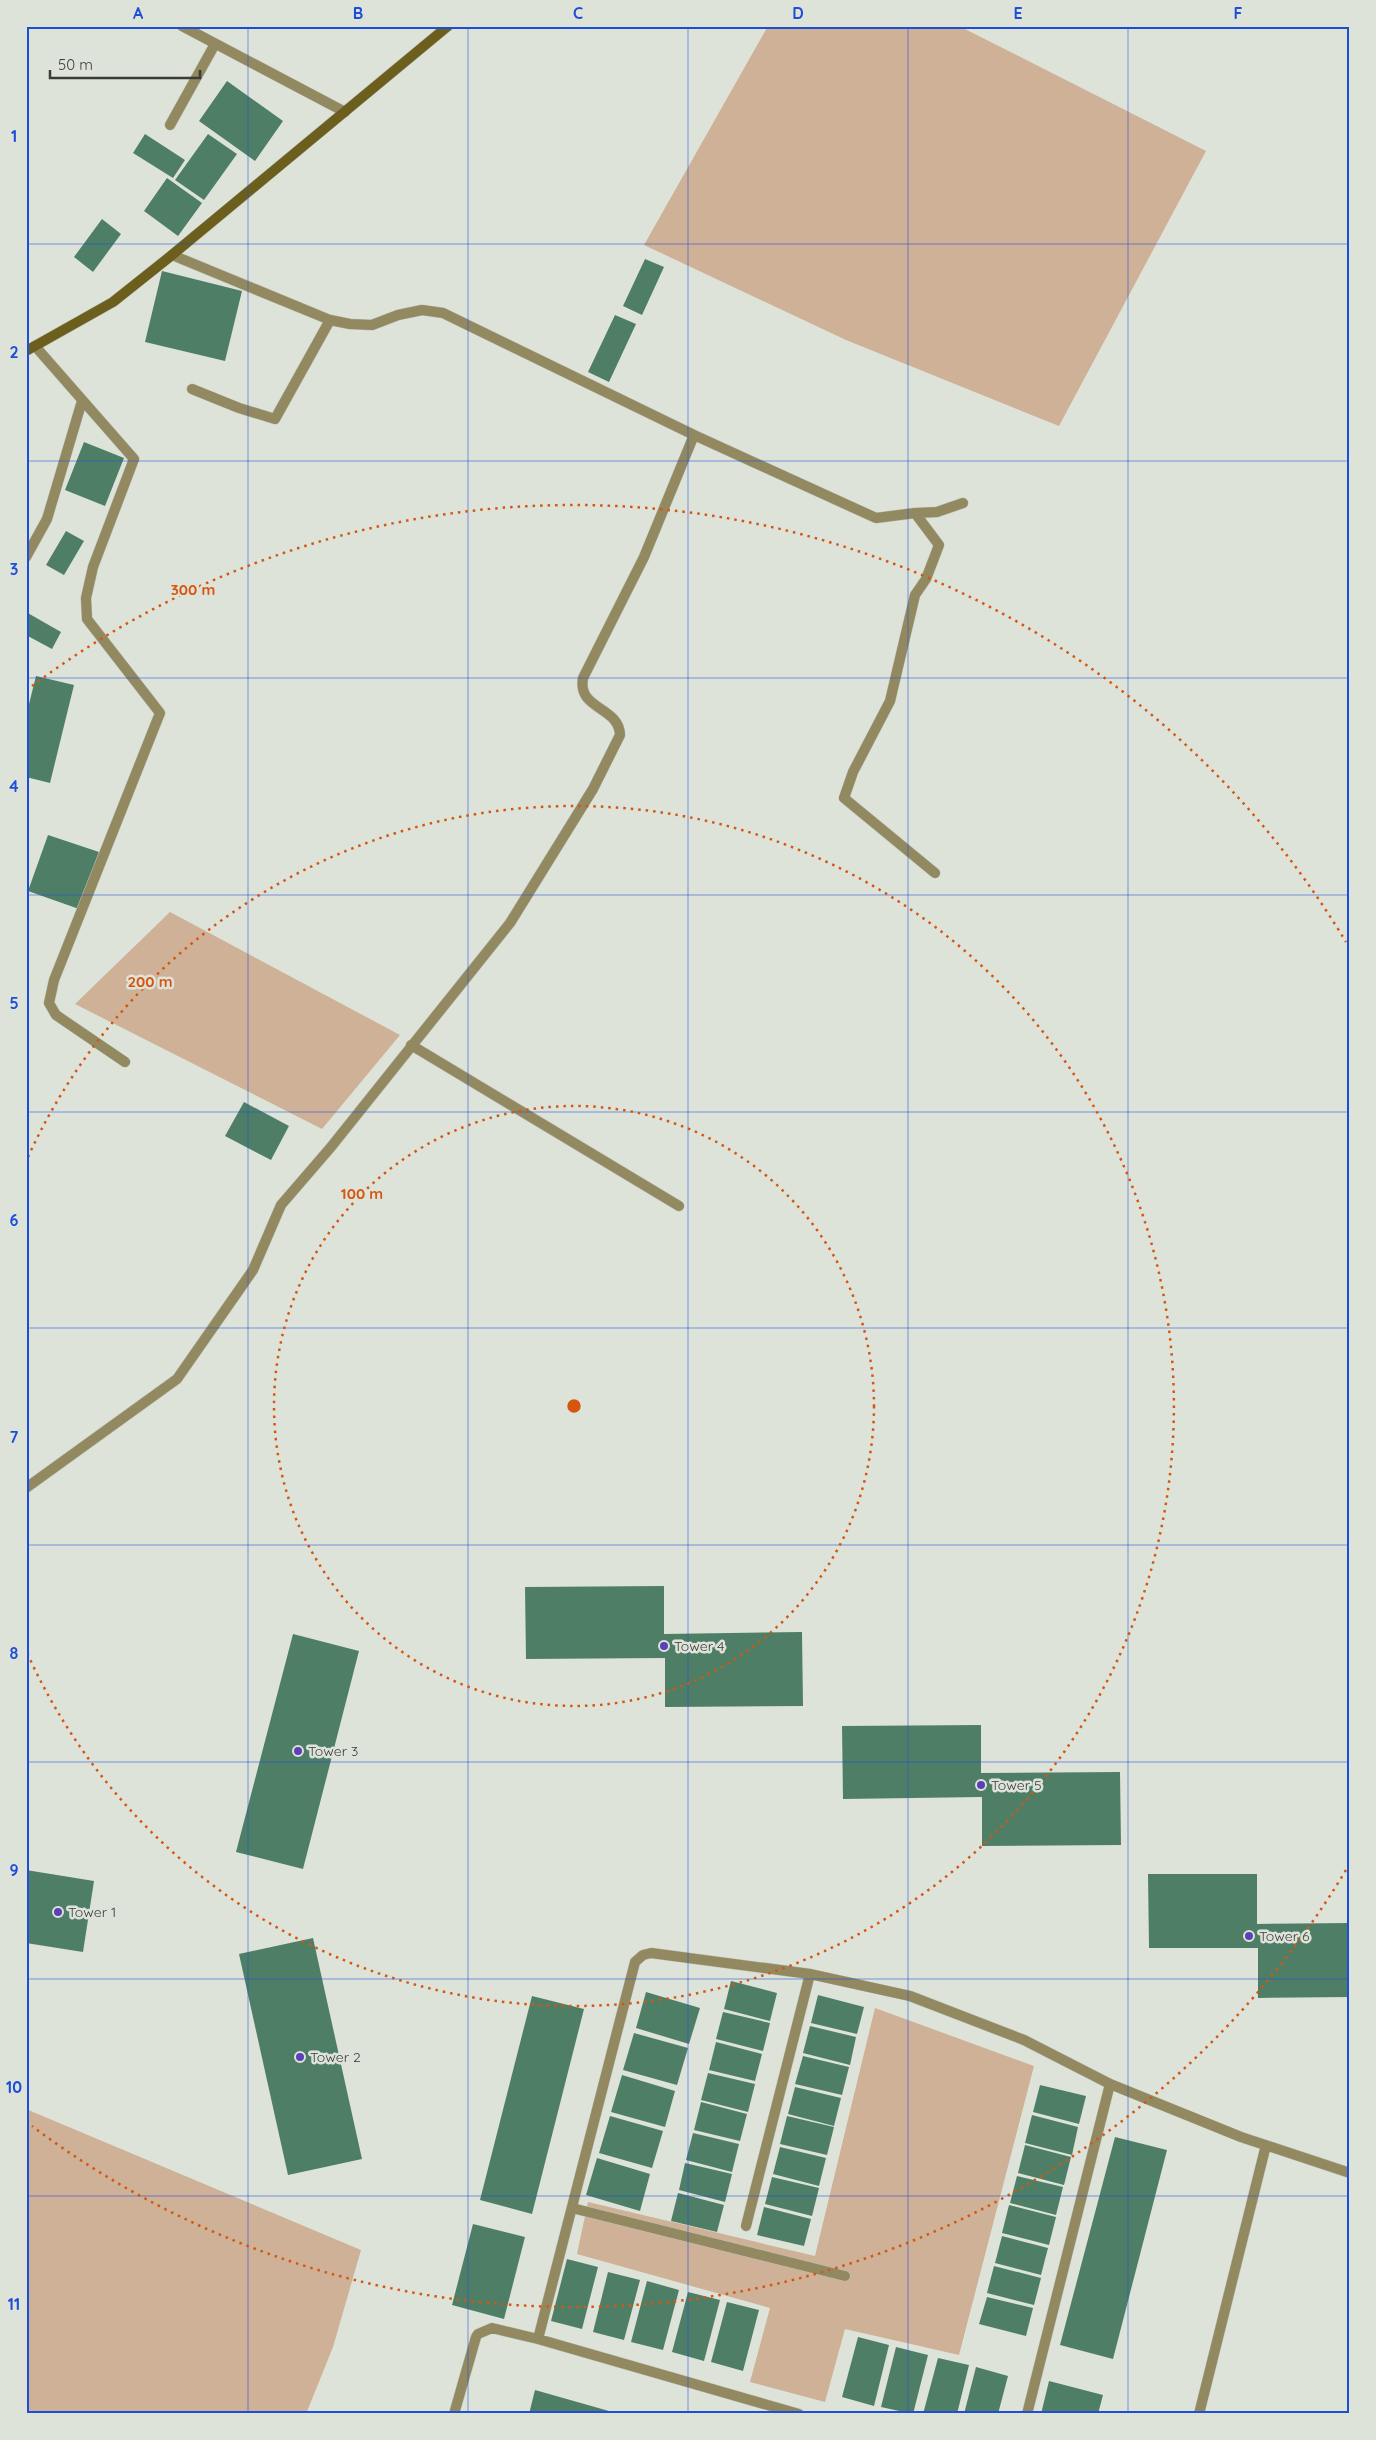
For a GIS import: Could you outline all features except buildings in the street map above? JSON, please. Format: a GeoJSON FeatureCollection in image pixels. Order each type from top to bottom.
{"type":"FeatureCollection","features":[{"type":"Feature","properties":{"kind":"street"},"geometry":{"type":"LineString","coordinates":[[182,26],[345,112]]}},
{"type":"Feature","properties":{"kind":"street"},"geometry":{"type":"LineString","coordinates":[[125,1062],[56,1014],[49,1003],[54,980],[160,713],[87,619],[86,598],[93,567],[134,459],[31,348],[113,302],[448,26]]}},
{"type":"Feature","properties":{"kind":"street"},"geometry":{"type":"LineString","coordinates":[[170,125],[215,44]]}},
{"type":"Feature","properties":{"kind":"street"},"geometry":{"type":"LineString","coordinates":[[172,255],[330,320],[350,324],[372,325],[398,315],[422,310],[443,313],[694,436],[876,518],[915,512],[937,512],[963,503]]}},
{"type":"Feature","properties":{"kind":"street"},"geometry":{"type":"LineString","coordinates":[[192,389],[239,408],[274,419],[330,320]]}},
{"type":"Feature","properties":{"kind":"street"},"geometry":{"type":"LineString","coordinates":[[26,557],[47,519],[82,401]]}},
{"type":"Feature","properties":{"kind":"street"},"geometry":{"type":"LineString","coordinates":[[26,1488],[177,1380],[253,1270],[281,1205],[331,1147],[510,923],[593,789],[620,735],[620,726],[612,717],[583,696],[581,687],[583,678],[644,557],[694,436]]}},
{"type":"Feature","properties":{"kind":"street"},"geometry":{"type":"LineString","coordinates":[[915,512],[939,545],[926,579],[915,595],[890,701],[853,772],[844,798],[935,873]]}},
{"type":"Feature","properties":{"kind":"street"},"geometry":{"type":"LineString","coordinates":[[411,1045],[679,1206]]}},
{"type":"Feature","properties":{"kind":"street"},"geometry":{"type":"LineString","coordinates":[[538,2339],[635,1962],[643,1954],[651,1953],[810,1974],[918,2000],[1024,2040],[1110,2084],[1266,2145],[1350,2173]]}},
{"type":"Feature","properties":{"kind":"street"},"geometry":{"type":"LineString","coordinates":[[746,2226],[810,1974]]}},
{"type":"Feature","properties":{"kind":"street"},"geometry":{"type":"LineString","coordinates":[[1027,2414],[1110,2084]]}},
{"type":"Feature","properties":{"kind":"street"},"geometry":{"type":"LineString","coordinates":[[1199,2414],[1266,2145]]}},
{"type":"Feature","properties":{"kind":"street"},"geometry":{"type":"LineString","coordinates":[[572,2208],[846,2276]]}},
{"type":"Feature","properties":{"kind":"street"},"geometry":{"type":"LineString","coordinates":[[454,2414],[478,2334],[492,2328],[538,2339],[800,2414]]}},
{"type":"Feature","properties":{"kind":"shaded area"},"geometry":{"type":"Polygon","coordinates":[[[768,26],[959,26],[1206,151],[1059,426],[846,340],[644,245],[768,26]]]}},
{"type":"Feature","properties":{"kind":"shaded area"},"geometry":{"type":"Polygon","coordinates":[[[170,912],[400,1035],[322,1129],[75,1004],[170,912]]]}},
{"type":"Feature","properties":{"kind":"shaded area"},"geometry":{"type":"Polygon","coordinates":[[[875,2008],[1034,2066],[959,2355],[845,2329],[825,2402],[750,2382],[770,2308],[577,2254],[588,2202],[815,2256],[875,2008]]]}},
{"type":"Feature","properties":{"kind":"shaded area"},"geometry":{"type":"Polygon","coordinates":[[[26,2109],[361,2250],[333,2347],[306,2414],[26,2414],[26,2109]]]}},
{"type":"Feature","properties":{"kind":"place","name":"Tower 4"},"geometry":{"type":"Point","coordinates":[664,1646]}},
{"type":"Feature","properties":{"kind":"place","name":"Tower 3"},"geometry":{"type":"Point","coordinates":[298,1751]}},
{"type":"Feature","properties":{"kind":"place","name":"Tower 5"},"geometry":{"type":"Point","coordinates":[981,1785]}},
{"type":"Feature","properties":{"kind":"place","name":"Tower 1"},"geometry":{"type":"Point","coordinates":[58,1912]}},
{"type":"Feature","properties":{"kind":"place","name":"Tower 6"},"geometry":{"type":"Point","coordinates":[1249,1936]}},
{"type":"Feature","properties":{"kind":"place","name":"Tower 2"},"geometry":{"type":"Point","coordinates":[300,2057]}}]}
